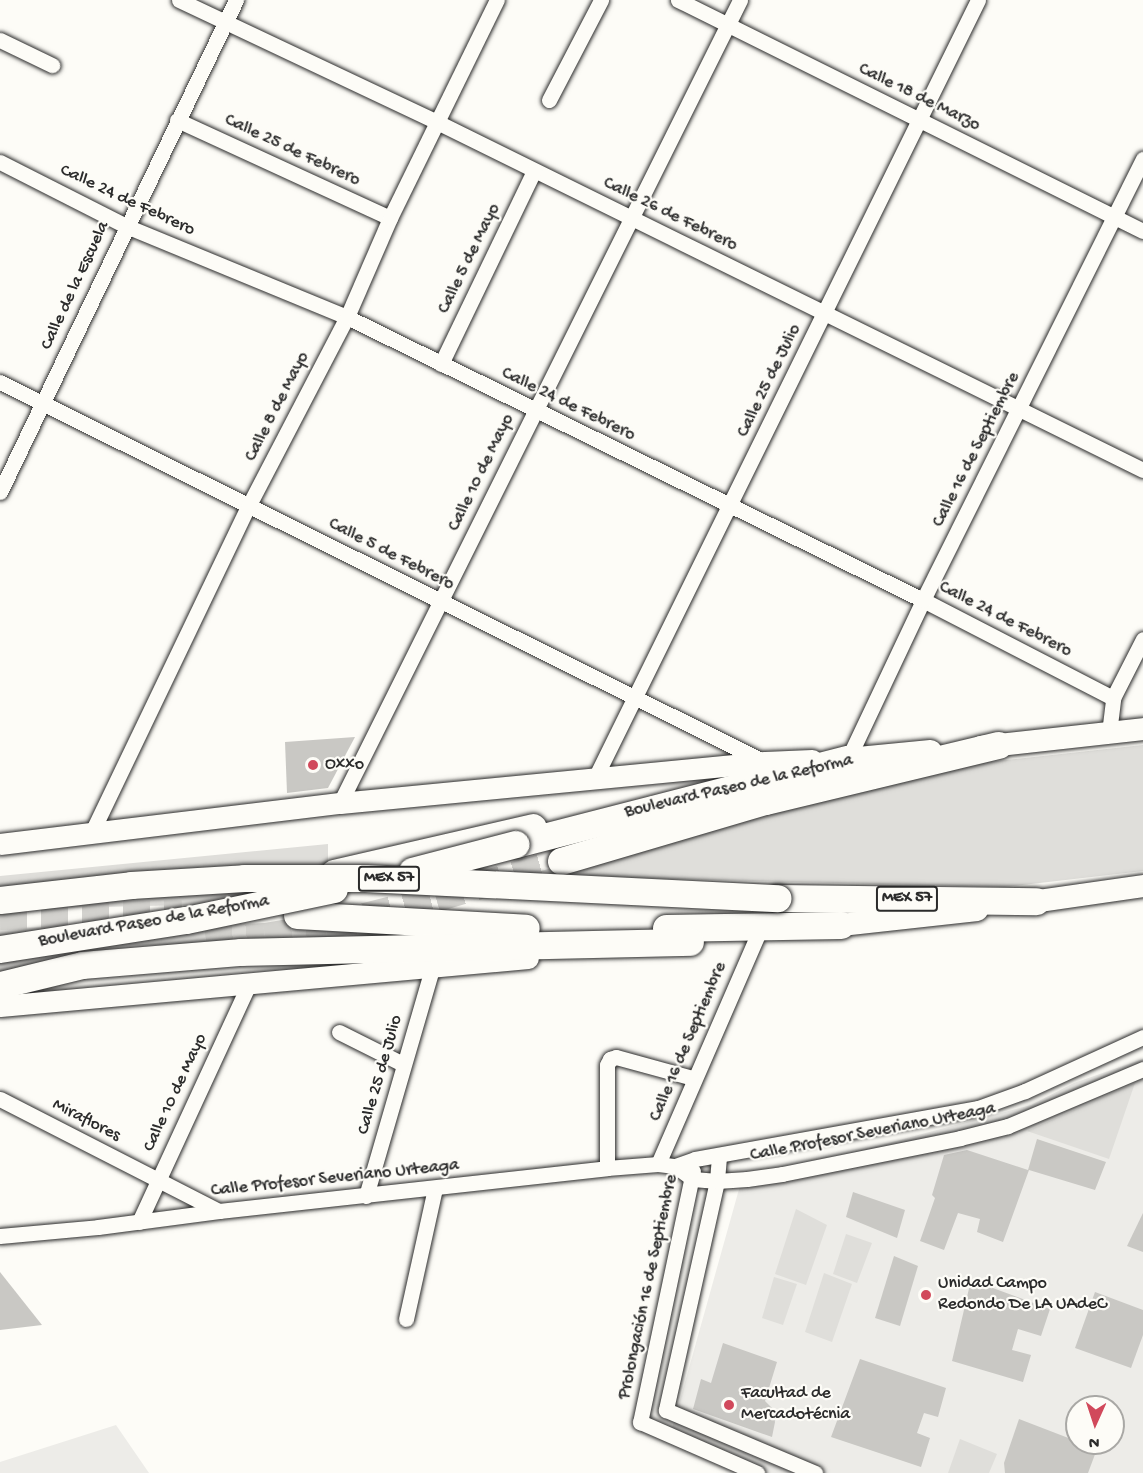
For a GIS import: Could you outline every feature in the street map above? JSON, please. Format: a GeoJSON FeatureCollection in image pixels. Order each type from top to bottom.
{"type":"FeatureCollection","features":[{"type":"Feature","properties":{"kind":"highway"},"geometry":{"type":"LineString","coordinates":[[561,861],[765,801],[998,745]]}},
{"type":"Feature","properties":{"kind":"highway","name":"Boulevard Paseo de la Reforma"},"geometry":{"type":"LineString","coordinates":[[0,949],[186,920],[445,863],[503,840],[585,824],[848,759]]}},
{"type":"Feature","properties":{"kind":"highway"},"geometry":{"type":"LineString","coordinates":[[0,937],[148,917],[503,840]]}},
{"type":"Feature","properties":{"kind":"highway","name":"Boulevard Paseo de la Reforma"},"geometry":{"type":"LineString","coordinates":[[0,900],[130,885],[244,878],[364,878],[778,898],[1036,901]]}},
{"type":"Feature","properties":{"kind":"highway"},"geometry":{"type":"LineString","coordinates":[[297,915],[500,927],[622,929],[841,926]]}},
{"type":"Feature","properties":{"kind":"highway"},"geometry":{"type":"LineString","coordinates":[[1,1002],[82,965],[118,960],[300,949],[690,942]]}},
{"type":"Feature","properties":{"kind":"main road","name":"Boulevard Paseo de la Reforma"},"geometry":{"type":"LineString","coordinates":[[848,759],[1143,729]]}},
{"type":"Feature","properties":{"kind":"main road"},"geometry":{"type":"LineString","coordinates":[[0,844],[340,803],[765,762],[848,759]]}},
{"type":"Feature","properties":{"kind":"main road","name":"Boulevard Paseo de la Reforma"},"geometry":{"type":"LineString","coordinates":[[841,926],[993,908],[1143,886]]}},
{"type":"Feature","properties":{"kind":"main road"},"geometry":{"type":"LineString","coordinates":[[1,1002],[584,953],[841,926]]}},
{"type":"Feature","properties":{"kind":"street","name":"Calle 26 de Febrero"},"geometry":{"type":"LineString","coordinates":[[178,0],[436,122],[1143,470]]}},
{"type":"Feature","properties":{"kind":"street","name":"Calle de la Escuela"},"geometry":{"type":"LineString","coordinates":[[0,492],[236,0]]}},
{"type":"Feature","properties":{"kind":"street","name":"Calle 8 de Mayo"},"geometry":{"type":"LineString","coordinates":[[92,832],[249,506],[347,317],[390,218],[497,0]]}},
{"type":"Feature","properties":{"kind":"street"},"geometry":{"type":"LineString","coordinates":[[549,100],[601,0]]}},
{"type":"Feature","properties":{"kind":"street","name":"Calle 18 de Marzo"},"geometry":{"type":"LineString","coordinates":[[678,0],[1143,231]]}},
{"type":"Feature","properties":{"kind":"street","name":"Calle 10 de Mayo"},"geometry":{"type":"LineString","coordinates":[[340,803],[740,0]]}},
{"type":"Feature","properties":{"kind":"street","name":"Calle 25 de Julio"},"geometry":{"type":"LineString","coordinates":[[595,778],[978,0]]}},
{"type":"Feature","properties":{"kind":"street"},"geometry":{"type":"LineString","coordinates":[[0,40],[52,65]]}},
{"type":"Feature","properties":{"kind":"street","name":"Calle 25 de Febrero"},"geometry":{"type":"LineString","coordinates":[[177,120],[390,218]]}},
{"type":"Feature","properties":{"kind":"street","name":"Calle 16 de Septiembre"},"geometry":{"type":"LineString","coordinates":[[848,759],[923,600],[1143,159]]}},
{"type":"Feature","properties":{"kind":"street","name":"Calle 24 de Febrero"},"geometry":{"type":"LineString","coordinates":[[0,162],[126,226],[347,317],[923,600],[1113,698]]}},
{"type":"Feature","properties":{"kind":"street","name":"Calle 5 de Mayo"},"geometry":{"type":"LineString","coordinates":[[441,364],[534,171]]}},
{"type":"Feature","properties":{"kind":"street","name":"Calle 5 de Febrero"},"geometry":{"type":"LineString","coordinates":[[0,382],[765,762]]}},
{"type":"Feature","properties":{"kind":"street"},"geometry":{"type":"LineString","coordinates":[[1109,733],[1113,698],[1143,639]]}},
{"type":"Feature","properties":{"kind":"street","name":"Calle 16 de Septiembre"},"geometry":{"type":"LineString","coordinates":[[658,1164],[693,1078],[757,936]]}},
{"type":"Feature","properties":{"kind":"street","name":"Calle 25 de Julio"},"geometry":{"type":"LineString","coordinates":[[366,1196],[434,965]]}},
{"type":"Feature","properties":{"kind":"street","name":"Calle 10 de Mayo"},"geometry":{"type":"LineString","coordinates":[[140,1222],[250,982]]}},
{"type":"Feature","properties":{"kind":"street"},"geometry":{"type":"LineString","coordinates":[[339,1032],[403,1064]]}},
{"type":"Feature","properties":{"kind":"street","name":"Calle Profesor Severiano Urteaga"},"geometry":{"type":"LineString","coordinates":[[0,1236],[607,1168],[658,1164],[675,1166],[695,1159],[719,1157],[899,1124],[1000,1102],[1143,1037]]}},
{"type":"Feature","properties":{"kind":"street"},"geometry":{"type":"LineString","coordinates":[[607,1168],[607,1065],[610,1059],[616,1057],[693,1078]]}},
{"type":"Feature","properties":{"kind":"street","name":"Calle Profesor Severiano Urteaga"},"geometry":{"type":"LineString","coordinates":[[675,1166],[693,1179],[717,1181],[782,1174],[1008,1126],[1143,1069]]}},
{"type":"Feature","properties":{"kind":"street","name":"Miraflores"},"geometry":{"type":"LineString","coordinates":[[0,1099],[219,1211]]}},
{"type":"Feature","properties":{"kind":"street"},"geometry":{"type":"LineString","coordinates":[[1000,1102],[1008,1126]]}},
{"type":"Feature","properties":{"kind":"street"},"geometry":{"type":"LineString","coordinates":[[719,1157],[717,1181],[666,1410],[815,1473]]}},
{"type":"Feature","properties":{"kind":"street","name":"Prolongación 16 de Septiembre"},"geometry":{"type":"LineString","coordinates":[[695,1159],[693,1179],[640,1422],[757,1473]]}},
{"type":"Feature","properties":{"kind":"street"},"geometry":{"type":"LineString","coordinates":[[406,1319],[435,1188]]}},
{"type":"Feature","properties":{"kind":"shaded area"},"geometry":{"type":"Polygon","coordinates":[[[1143,745],[1143,871],[1005,887],[631,878],[538,872],[764,805],[933,768],[1143,745]]]}},
{"type":"Feature","properties":{"kind":"shaded area"},"geometry":{"type":"Polygon","coordinates":[[[328,844],[328,902],[9,909],[7,928],[275,923],[355,924],[357,934],[259,944],[81,946],[92,979],[0,986],[0,876],[328,844]]]}},
{"type":"Feature","properties":{"kind":"shaded area","name":"Unidad Campo Redondo De LA UAdeC"},"geometry":{"type":"Polygon","coordinates":[[[1143,1059],[1143,1473],[742,1473],[668,1443],[741,1182],[1031,1105],[1074,1083],[1143,1059]]]}},
{"type":"Feature","properties":{"kind":"shaded area"},"geometry":{"type":"Polygon","coordinates":[[[1135,1083],[1109,1159],[1027,1131],[1135,1083]]]}},
{"type":"Feature","properties":{"kind":"shaded area"},"geometry":{"type":"Polygon","coordinates":[[[796,1209],[827,1225],[806,1285],[775,1274],[796,1209]]]}},
{"type":"Feature","properties":{"kind":"shaded area"},"geometry":{"type":"Polygon","coordinates":[[[846,1234],[872,1243],[857,1283],[833,1274],[846,1234]]]}},
{"type":"Feature","properties":{"kind":"shaded area"},"geometry":{"type":"Polygon","coordinates":[[[824,1273],[852,1284],[832,1342],[805,1332],[824,1273]]]}},
{"type":"Feature","properties":{"kind":"shaded area"},"geometry":{"type":"Polygon","coordinates":[[[774,1277],[797,1284],[783,1325],[762,1318],[774,1277]]]}},
{"type":"Feature","properties":{"kind":"shaded area"},"geometry":{"type":"Polygon","coordinates":[[[116,1425],[149,1473],[0,1473],[0,1462],[116,1425]]]}},
{"type":"Feature","properties":{"kind":"shaded area"},"geometry":{"type":"Polygon","coordinates":[[[960,1439],[997,1454],[989,1473],[948,1473],[960,1439]]]}},
{"type":"Feature","properties":{"kind":"building","name":"Oxxo"},"geometry":{"type":"Polygon","coordinates":[[[355,737],[328,788],[287,793],[285,742],[355,737]]]}},
{"type":"Feature","properties":{"kind":"building"},"geometry":{"type":"Polygon","coordinates":[[[1037,1139],[1106,1162],[1095,1190],[1029,1170],[1003,1242],[977,1232],[980,1219],[958,1213],[944,1250],[920,1241],[935,1198],[932,1195],[944,1155],[967,1150],[1028,1170],[1037,1139]]]}},
{"type":"Feature","properties":{"kind":"building"},"geometry":{"type":"Polygon","coordinates":[[[853,1192],[905,1210],[897,1238],[846,1217],[853,1192]]]}},
{"type":"Feature","properties":{"kind":"building"},"geometry":{"type":"Polygon","coordinates":[[[1143,1213],[1143,1252],[1127,1246],[1143,1213]]]}},
{"type":"Feature","properties":{"kind":"building"},"geometry":{"type":"Polygon","coordinates":[[[894,1256],[918,1266],[900,1326],[875,1318],[894,1256]]]}},
{"type":"Feature","properties":{"kind":"building"},"geometry":{"type":"Polygon","coordinates":[[[0,1272],[42,1325],[0,1330],[0,1272]]]}},
{"type":"Feature","properties":{"kind":"building"},"geometry":{"type":"Polygon","coordinates":[[[971,1280],[1050,1309],[1041,1336],[1018,1329],[1012,1350],[1031,1355],[1023,1382],[952,1361],[971,1280]]]}},
{"type":"Feature","properties":{"kind":"building"},"geometry":{"type":"Polygon","coordinates":[[[1095,1292],[1143,1310],[1143,1335],[1131,1368],[1075,1348],[1095,1292]]]}},
{"type":"Feature","properties":{"kind":"building"},"geometry":{"type":"Polygon","coordinates":[[[723,1343],[777,1362],[765,1401],[772,1408],[775,1422],[772,1437],[693,1409],[701,1379],[711,1383],[723,1343]]]}},
{"type":"Feature","properties":{"kind":"building"},"geometry":{"type":"Polygon","coordinates":[[[860,1359],[946,1388],[938,1417],[924,1413],[917,1433],[930,1438],[921,1467],[831,1437],[860,1359]]]}},
{"type":"Feature","properties":{"kind":"building"},"geometry":{"type":"Polygon","coordinates":[[[1019,1419],[1065,1437],[1065,1455],[1095,1455],[1088,1473],[1005,1473],[1004,1463],[1019,1419]]]}},
{"type":"Feature","properties":{"kind":"tunnel"},"geometry":{"type":"LineString","coordinates":[[206,942],[265,936],[325,926],[436,898],[561,861]]}},
{"type":"Feature","properties":{"kind":"tunnel"},"geometry":{"type":"LineString","coordinates":[[0,916],[182,913]]}},
{"type":"Feature","properties":{"kind":"place","name":"Oxxo"},"geometry":{"type":"Point","coordinates":[313,765]}},
{"type":"Feature","properties":{"kind":"place","name":"Unidad Campo Redondo De LA UAdeC"},"geometry":{"type":"Point","coordinates":[926,1295]}},
{"type":"Feature","properties":{"kind":"place","name":"Facultad de Mercadotécnia"},"geometry":{"type":"Point","coordinates":[729,1405]}}]}
